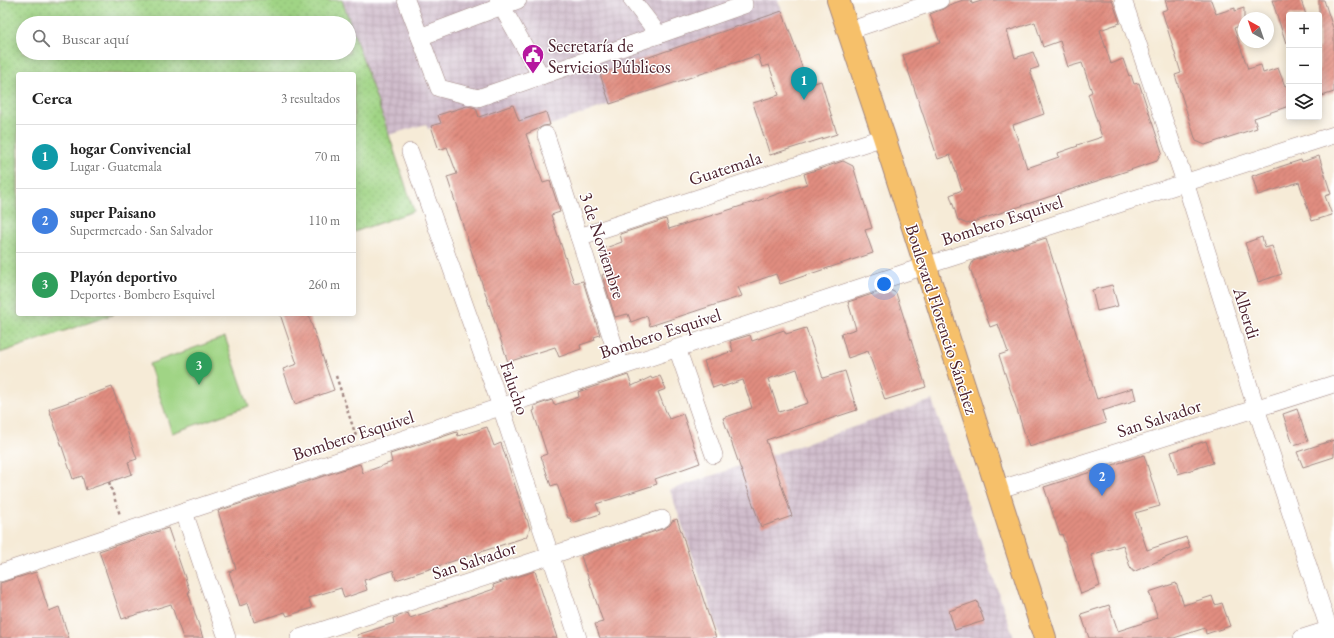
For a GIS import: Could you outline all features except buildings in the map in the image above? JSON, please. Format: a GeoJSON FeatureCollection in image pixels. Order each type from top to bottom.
{"type":"FeatureCollection","features":[{"type":"Feature","properties":{"kind":"main road","name":"Boulevard Florencio Sánchez"},"geometry":{"type":"LineString","coordinates":[[838,0],[884,137],[996,490],[1045,638]]}},
{"type":"Feature","properties":{"kind":"street"},"geometry":{"type":"LineString","coordinates":[[406,0],[439,88],[478,98],[744,5],[743,0]]}},
{"type":"Feature","properties":{"kind":"street"},"geometry":{"type":"LineString","coordinates":[[420,37],[500,3],[518,0]]}},
{"type":"Feature","properties":{"kind":"street"},"geometry":{"type":"LineString","coordinates":[[632,0],[659,35]]}},
{"type":"Feature","properties":{"kind":"street"},"geometry":{"type":"LineString","coordinates":[[848,30],[940,0]]}},
{"type":"Feature","properties":{"kind":"street","name":"Alberdi"},"geometry":{"type":"LineString","coordinates":[[1123,0],[1185,182],[1256,408],[1332,632]]}},
{"type":"Feature","properties":{"kind":"street"},"geometry":{"type":"LineString","coordinates":[[500,3],[541,76]]}},
{"type":"Feature","properties":{"kind":"street","name":"3 de Noviembre"},"geometry":{"type":"LineString","coordinates":[[546,135],[622,367]]}},
{"type":"Feature","properties":{"kind":"street","name":"Bombero Esquivel"},"geometry":{"type":"LineString","coordinates":[[0,573],[925,266],[1334,135]]}},
{"type":"Feature","properties":{"kind":"street","name":"Guatemala"},"geometry":{"type":"LineString","coordinates":[[579,237],[884,137]]}},
{"type":"Feature","properties":{"kind":"street","name":"Falucho"},"geometry":{"type":"LineString","coordinates":[[410,152],[502,407],[578,638]]}},
{"type":"Feature","properties":{"kind":"street"},"geometry":{"type":"LineString","coordinates":[[677,348],[714,455]]}},
{"type":"Feature","properties":{"kind":"street","name":"San Salvador"},"geometry":{"type":"LineString","coordinates":[[996,490],[1334,384]]}},
{"type":"Feature","properties":{"kind":"street"},"geometry":{"type":"LineString","coordinates":[[184,512],[227,638]]}},
{"type":"Feature","properties":{"kind":"street","name":"San Salvador"},"geometry":{"type":"LineString","coordinates":[[299,638],[662,519]]}},
{"type":"Feature","properties":{"kind":"street"},"geometry":{"type":"LineString","coordinates":[[1302,638],[1332,632]]}},
{"type":"Feature","properties":{"kind":"path"},"geometry":{"type":"LineString","coordinates":[[336,376],[357,439]]}},
{"type":"Feature","properties":{"kind":"path"},"geometry":{"type":"LineString","coordinates":[[109,482],[121,517]]}},
{"type":"Feature","properties":{"kind":"shaded area","name":"Secretaría de Servicios Públicos"},"geometry":{"type":"Polygon","coordinates":[[[342,0],[778,0],[794,43],[485,148],[474,115],[428,129],[426,124],[389,135],[356,40],[356,16],[348,16],[342,0]]]}},
{"type":"Feature","properties":{"kind":"shaded area"},"geometry":{"type":"Polygon","coordinates":[[[932,400],[1014,638],[721,638],[670,490],[932,400]]]}},
{"type":"Feature","properties":{"kind":"green space"},"geometry":{"type":"Polygon","coordinates":[[[0,0],[342,0],[348,16],[16,16],[16,60],[356,60],[356,40],[414,211],[356,231],[356,72],[16,72],[16,316],[108,316],[0,353],[0,0]]]}},
{"type":"Feature","properties":{"kind":"green space"},"geometry":{"type":"Polygon","coordinates":[[[225,337],[249,406],[172,433],[149,364],[225,337]]]}},
{"type":"Feature","properties":{"kind":"place","name":"Secretaría de Servicios Públicos"},"geometry":{"type":"Point","coordinates":[533,74]}},
{"type":"Feature","properties":{"kind":"place","name":"hogar Convivencial"},"geometry":{"type":"Point","coordinates":[804,100]}},
{"type":"Feature","properties":{"kind":"place","name":"Playón deportivo"},"geometry":{"type":"Point","coordinates":[199,385]}},
{"type":"Feature","properties":{"kind":"place","name":"super Paisano"},"geometry":{"type":"Point","coordinates":[1102,496]}}]}
